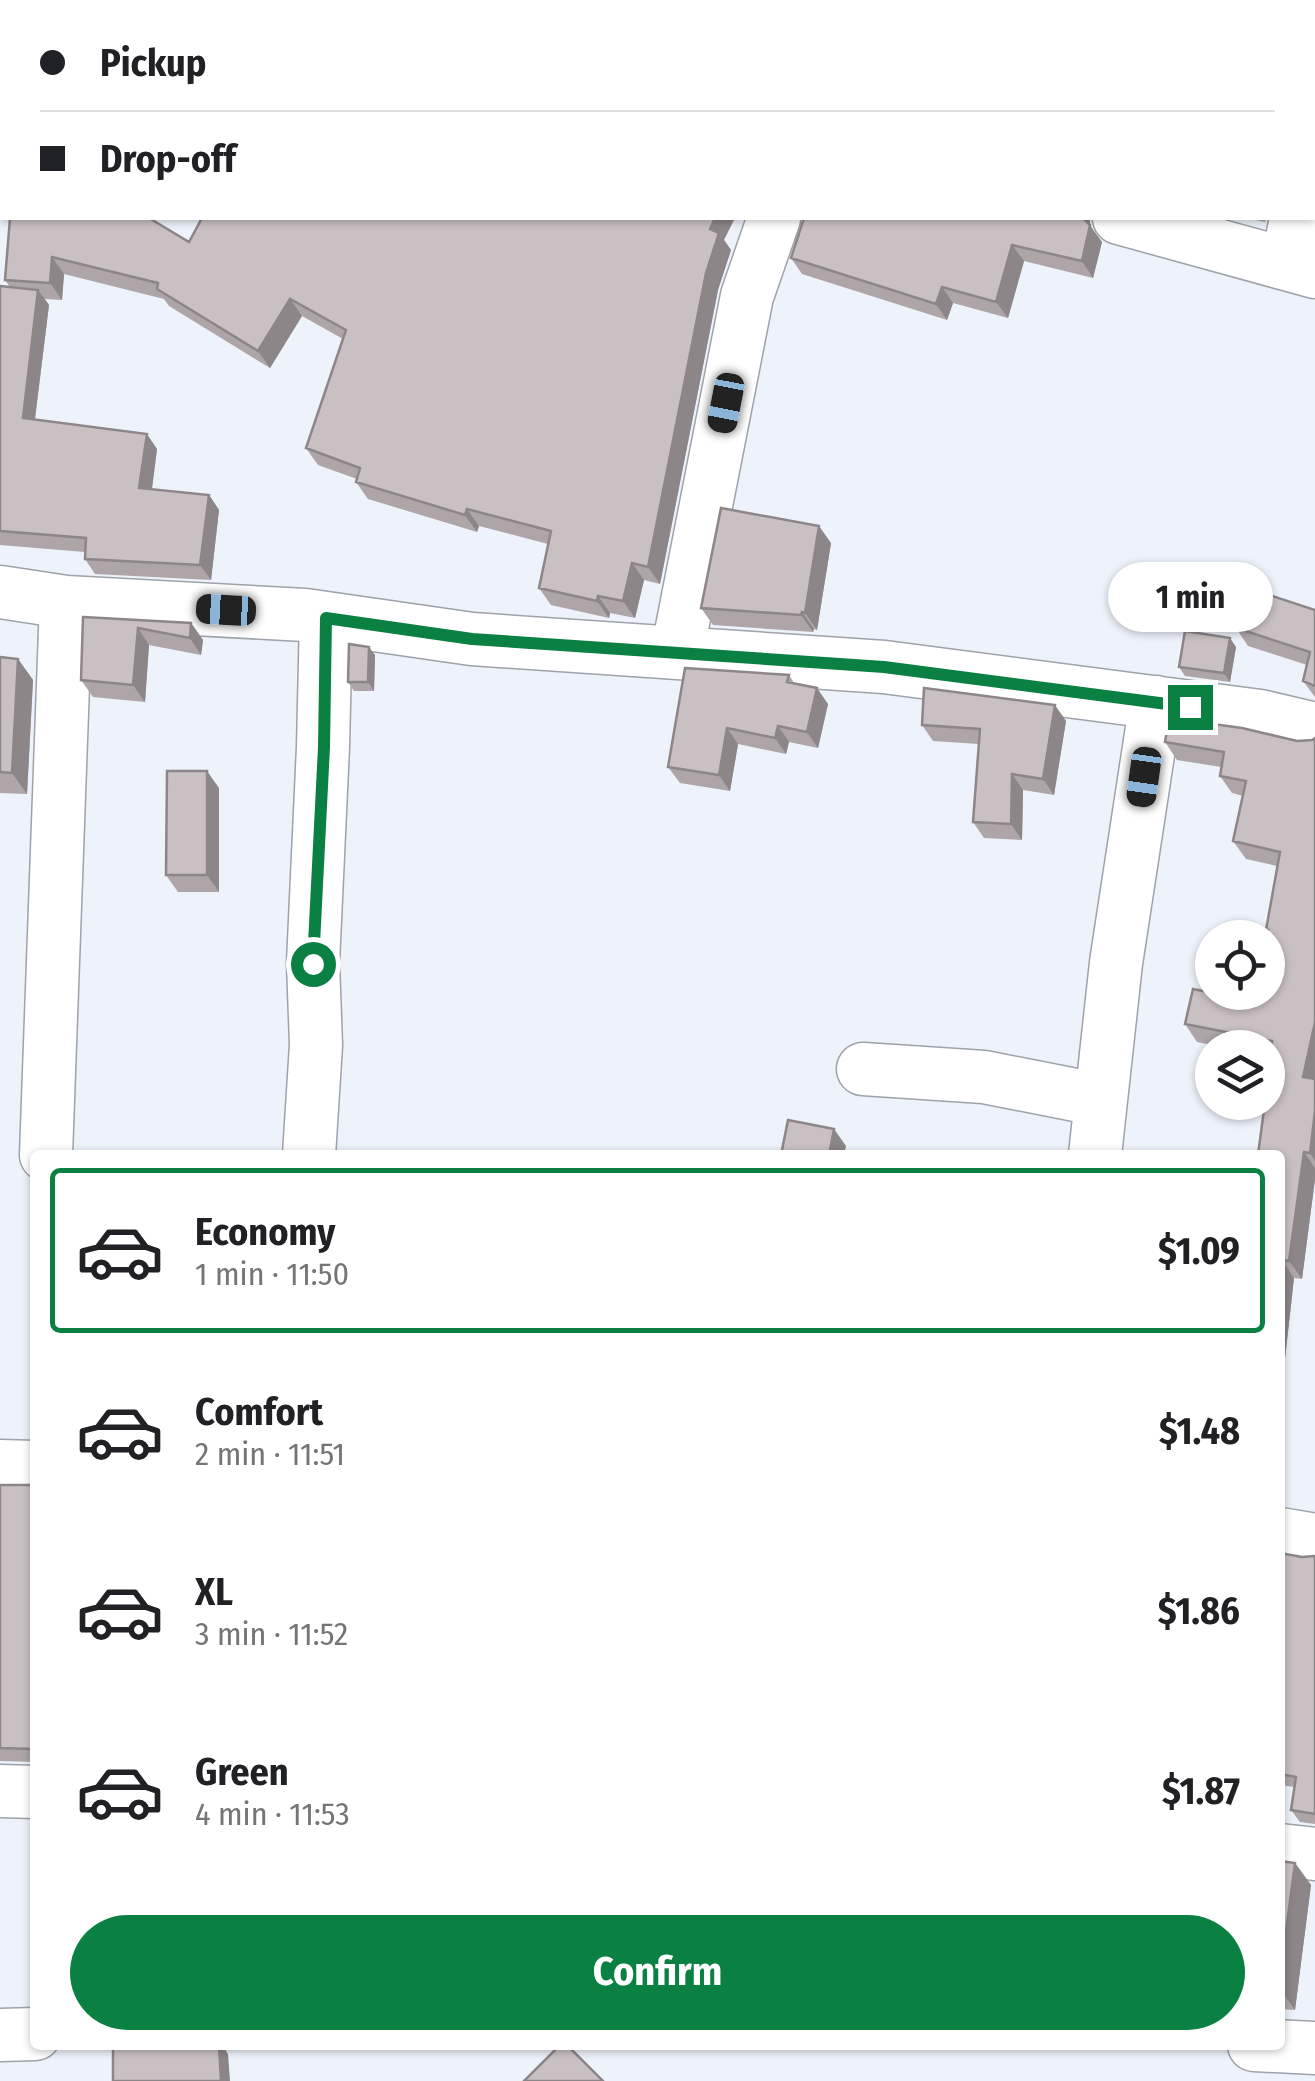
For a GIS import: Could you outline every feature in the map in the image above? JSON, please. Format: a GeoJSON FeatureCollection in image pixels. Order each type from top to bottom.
{"type":"FeatureCollection","features":[{"type":"Feature","properties":{"kind":"street"},"geometry":{"type":"LineString","coordinates":[[678,654],[747,296],[773,220]]}},
{"type":"Feature","properties":{"kind":"street"},"geometry":{"type":"LineString","coordinates":[[1130,220],[1299,251]]}},
{"type":"Feature","properties":{"kind":"street"},"geometry":{"type":"LineString","coordinates":[[0,592],[66,602],[326,618],[472,639],[884,667],[1260,716],[1315,729]]}},
{"type":"Feature","properties":{"kind":"street"},"geometry":{"type":"LineString","coordinates":[[46,1150],[66,602]]}},
{"type":"Feature","properties":{"kind":"street"},"geometry":{"type":"LineString","coordinates":[[309,1150],[316,1045],[313,964],[326,618]]}},
{"type":"Feature","properties":{"kind":"street"},"geometry":{"type":"LineString","coordinates":[[1096,1150],[1116,963],[1156,702]]}},
{"type":"Feature","properties":{"kind":"street"},"geometry":{"type":"LineString","coordinates":[[863,1068],[984,1077],[1101,1100]]}},
{"type":"Feature","properties":{"kind":"street"},"geometry":{"type":"LineString","coordinates":[[0,1466],[30,1468]]}},
{"type":"Feature","properties":{"kind":"street"},"geometry":{"type":"LineString","coordinates":[[1285,1535],[1315,1540]]}},
{"type":"Feature","properties":{"kind":"street"},"geometry":{"type":"LineString","coordinates":[[0,1791],[30,1792]]}},
{"type":"Feature","properties":{"kind":"street"},"geometry":{"type":"LineString","coordinates":[[1285,1851],[1315,1854]]}},
{"type":"Feature","properties":{"kind":"street"},"geometry":{"type":"LineString","coordinates":[[0,2035],[30,2034]]}},
{"type":"Feature","properties":{"kind":"street"},"geometry":{"type":"LineString","coordinates":[[1285,2047],[1315,2048]]}},
{"type":"Feature","properties":{"kind":"building"},"geometry":{"type":"Polygon","coordinates":[[[10,220],[152,220],[189,242],[201,220],[714,220],[710,229],[719,233],[706,273],[648,567],[632,563],[623,601],[598,596],[597,601],[539,588],[551,531],[467,509],[465,515],[356,482],[360,468],[306,448],[346,330],[290,299],[258,351],[157,289],[158,283],[52,257],[50,283],[5,280],[10,220]]]}},
{"type":"Feature","properties":{"kind":"building"},"geometry":{"type":"Polygon","coordinates":[[[803,220],[1085,220],[1090,225],[1082,261],[1012,245],[996,302],[942,287],[936,304],[791,258],[803,220]]]}},
{"type":"Feature","properties":{"kind":"building"},"geometry":{"type":"Polygon","coordinates":[[[0,286],[38,290],[23,418],[147,434],[139,488],[209,495],[200,565],[85,559],[86,538],[0,531],[0,286]]]}},
{"type":"Feature","properties":{"kind":"building"},"geometry":{"type":"Polygon","coordinates":[[[721,508],[819,526],[805,613],[701,608],[721,508]]]}},
{"type":"Feature","properties":{"kind":"building"},"geometry":{"type":"Polygon","coordinates":[[[1248,588],[1315,610],[1315,686],[1303,681],[1310,652],[1236,628],[1248,588]]]}},
{"type":"Feature","properties":{"kind":"building"},"geometry":{"type":"Polygon","coordinates":[[[83,617],[191,623],[190,638],[138,628],[133,685],[81,680],[83,617]]]}},
{"type":"Feature","properties":{"kind":"building"},"geometry":{"type":"Polygon","coordinates":[[[1185,631],[1230,638],[1224,673],[1179,667],[1185,631]]]}},
{"type":"Feature","properties":{"kind":"building"},"geometry":{"type":"Polygon","coordinates":[[[349,644],[369,647],[368,682],[348,682],[349,644]]]}},
{"type":"Feature","properties":{"kind":"building"},"geometry":{"type":"Polygon","coordinates":[[[0,657],[18,659],[12,773],[0,772],[0,657]]]}},
{"type":"Feature","properties":{"kind":"building"},"geometry":{"type":"Polygon","coordinates":[[[685,668],[789,675],[787,682],[817,688],[807,732],[778,726],[775,738],[727,728],[719,775],[668,767],[685,668]]]}},
{"type":"Feature","properties":{"kind":"building"},"geometry":{"type":"Polygon","coordinates":[[[924,688],[1055,705],[1043,779],[1012,774],[1011,824],[973,822],[980,729],[922,725],[924,688]]]}},
{"type":"Feature","properties":{"kind":"building"},"geometry":{"type":"Polygon","coordinates":[[[1169,718],[1242,728],[1297,741],[1315,738],[1315,1022],[1303,1077],[1315,1079],[1315,1111],[1310,1153],[1304,1152],[1289,1261],[1285,1260],[1285,1150],[1259,1150],[1263,1120],[1285,1120],[1285,1030],[1216,1030],[1185,1024],[1193,989],[1195,1010],[1285,1010],[1285,920],[1268,920],[1280,852],[1233,841],[1246,781],[1220,776],[1224,752],[1165,742],[1169,718]]]}},
{"type":"Feature","properties":{"kind":"building"},"geometry":{"type":"Polygon","coordinates":[[[167,771],[207,771],[207,875],[166,875],[167,771]]]}},
{"type":"Feature","properties":{"kind":"building"},"geometry":{"type":"Polygon","coordinates":[[[788,1120],[834,1129],[830,1150],[782,1150],[788,1120]]]}},
{"type":"Feature","properties":{"kind":"building"},"geometry":{"type":"Polygon","coordinates":[[[0,1485],[30,1485],[30,1749],[0,1748],[0,1485]]]}},
{"type":"Feature","properties":{"kind":"building"},"geometry":{"type":"Polygon","coordinates":[[[1285,1554],[1315,1556],[1315,1814],[1291,1810],[1296,1777],[1285,1775],[1285,1554]]]}},
{"type":"Feature","properties":{"kind":"building"},"geometry":{"type":"Polygon","coordinates":[[[1285,1862],[1295,1863],[1285,1939],[1285,1862]]]}},
{"type":"Feature","properties":{"kind":"building"},"geometry":{"type":"Polygon","coordinates":[[[113,2050],[219,2050],[221,2081],[113,2081],[113,2050]]]}},
{"type":"Feature","properties":{"kind":"building"},"geometry":{"type":"Polygon","coordinates":[[[555,2050],[572,2050],[603,2081],[524,2081],[555,2050]]]}},
{"type":"Feature","properties":{"kind":"route"},"geometry":{"type":"LineString","coordinates":[[313,964],[326,618],[472,639],[884,667],[1190,707]]}}]}
